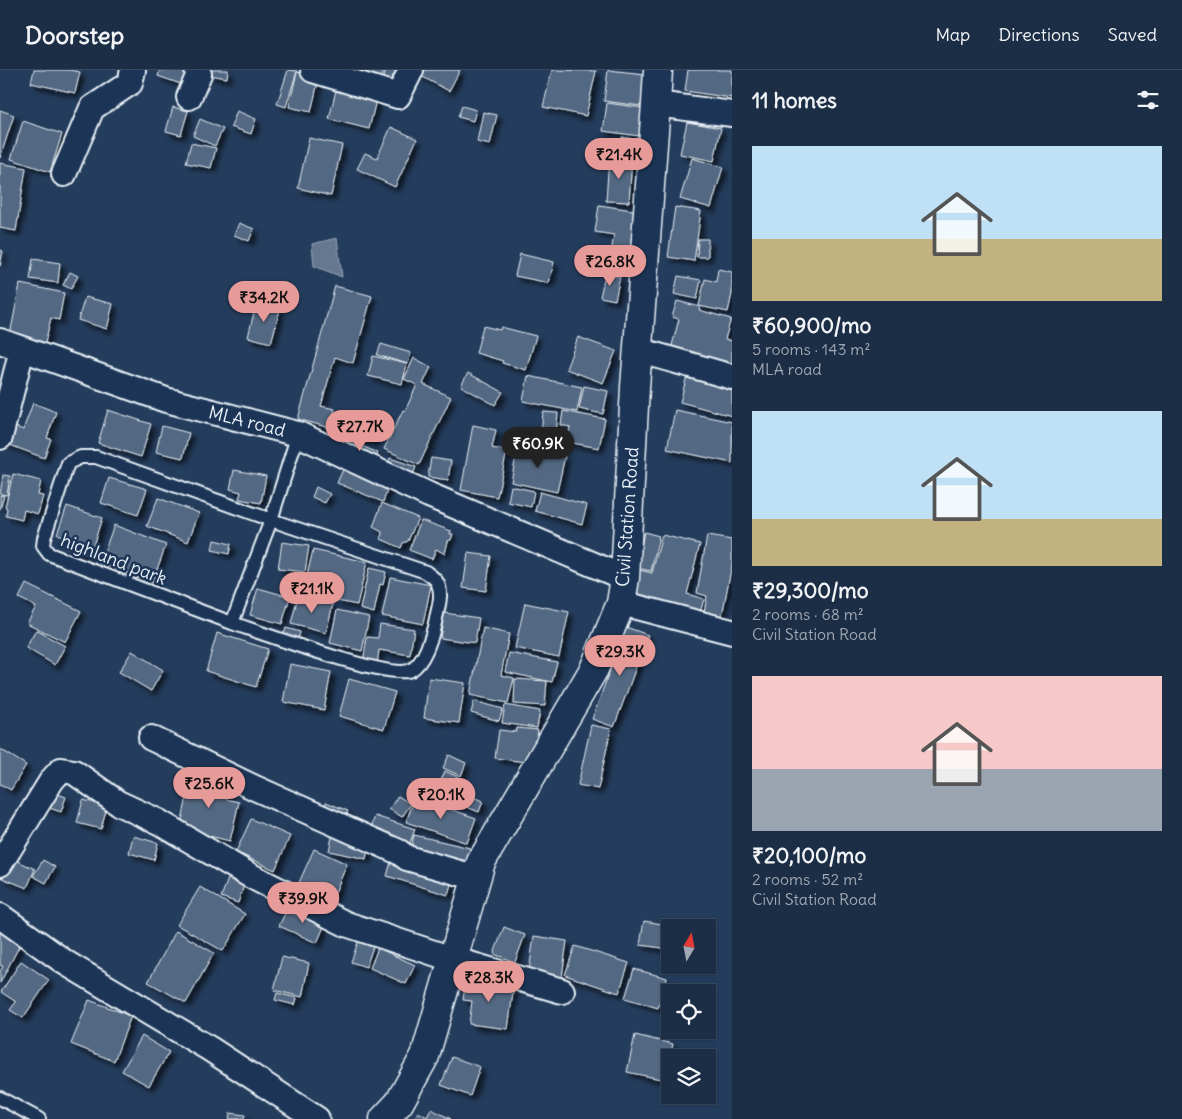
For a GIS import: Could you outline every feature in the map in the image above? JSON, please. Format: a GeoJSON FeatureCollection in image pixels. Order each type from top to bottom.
{"type":"FeatureCollection","features":[{"type":"Feature","properties":{"kind":"main road","name":"Civil Station Road"},"geometry":{"type":"LineString","coordinates":[[384,1119],[399,1103],[425,1056],[482,862],[594,668],[623,590],[635,387],[656,104],[653,72]]}},
{"type":"Feature","properties":{"kind":"street"},"geometry":{"type":"LineString","coordinates":[[64,174],[92,108],[130,83],[134,70]]}},
{"type":"Feature","properties":{"kind":"street"},"geometry":{"type":"LineString","coordinates":[[189,97],[199,74],[197,70]]}},
{"type":"Feature","properties":{"kind":"street"},"geometry":{"type":"LineString","coordinates":[[313,70],[398,96],[411,70]]}},
{"type":"Feature","properties":{"kind":"street"},"geometry":{"type":"LineString","coordinates":[[656,104],[732,114]]}},
{"type":"Feature","properties":{"kind":"street","name":"MLA road"},"geometry":{"type":"LineString","coordinates":[[0,341],[166,400],[298,434],[429,494],[623,590],[732,632]]}},
{"type":"Feature","properties":{"kind":"street"},"geometry":{"type":"LineString","coordinates":[[0,446],[22,349]]}},
{"type":"Feature","properties":{"kind":"street"},"geometry":{"type":"LineString","coordinates":[[638,350],[732,377]]}},
{"type":"Feature","properties":{"kind":"street"},"geometry":{"type":"LineString","coordinates":[[151,738],[255,788],[399,852],[407,858],[477,878]]}},
{"type":"Feature","properties":{"kind":"street"},"geometry":{"type":"LineString","coordinates":[[0,864],[52,780],[61,770],[66,770],[74,772],[118,803],[159,822],[251,876],[346,924],[452,959],[562,991]]}},
{"type":"Feature","properties":{"kind":"street"},"geometry":{"type":"LineString","coordinates":[[0,916],[66,963],[210,1049],[317,1119]]}},
{"type":"Feature","properties":{"kind":"lane"},"geometry":{"type":"LineString","coordinates":[[232,623],[271,520],[298,434]]}},
{"type":"Feature","properties":{"kind":"lane","name":"highland park"},"geometry":{"type":"LineString","coordinates":[[81,457],[96,457],[271,520],[426,572],[437,582],[440,599],[425,654],[411,670],[398,673],[368,667],[232,623],[49,554],[43,546],[44,538],[68,463],[81,457]]}},
{"type":"Feature","properties":{"kind":"lane"},"geometry":{"type":"LineString","coordinates":[[0,1098],[39,1119]]}},
{"type":"Feature","properties":{"kind":"water"},"geometry":{"type":"Polygon","coordinates":[[[337,238],[342,277],[314,266],[312,244],[337,238]]]}},
{"type":"Feature","properties":{"kind":"building"},"geometry":{"type":"Polygon","coordinates":[[[34,70],[69,70],[80,72],[75,93],[31,83],[34,70]]]}},
{"type":"Feature","properties":{"kind":"building"},"geometry":{"type":"Polygon","coordinates":[[[160,70],[194,70],[189,87],[158,76],[160,70]]]}},
{"type":"Feature","properties":{"kind":"building"},"geometry":{"type":"Polygon","coordinates":[[[210,70],[228,70],[227,78],[209,75],[210,70]]]}},
{"type":"Feature","properties":{"kind":"building"},"geometry":{"type":"Polygon","coordinates":[[[288,70],[297,71],[286,107],[277,104],[288,70]]]}},
{"type":"Feature","properties":{"kind":"building"},"geometry":{"type":"Polygon","coordinates":[[[362,70],[384,70],[379,87],[358,81],[362,70]]]}},
{"type":"Feature","properties":{"kind":"building"},"geometry":{"type":"Polygon","coordinates":[[[386,70],[403,70],[398,89],[382,84],[386,70]]]}},
{"type":"Feature","properties":{"kind":"building"},"geometry":{"type":"Polygon","coordinates":[[[419,70],[460,70],[449,91],[417,74],[419,70]]]}},
{"type":"Feature","properties":{"kind":"building"},"geometry":{"type":"Polygon","coordinates":[[[552,70],[596,71],[586,116],[543,107],[552,70]]]}},
{"type":"Feature","properties":{"kind":"building"},"geometry":{"type":"Polygon","coordinates":[[[608,70],[645,74],[641,106],[604,101],[608,70]]]}},
{"type":"Feature","properties":{"kind":"building"},"geometry":{"type":"Polygon","coordinates":[[[688,70],[732,70],[732,98],[685,91],[688,70]]]}},
{"type":"Feature","properties":{"kind":"building"},"geometry":{"type":"Polygon","coordinates":[[[297,72],[319,78],[311,112],[289,107],[297,72]]]}},
{"type":"Feature","properties":{"kind":"building"},"geometry":{"type":"Polygon","coordinates":[[[338,82],[378,92],[369,129],[329,119],[338,82]]]}},
{"type":"Feature","properties":{"kind":"building"},"geometry":{"type":"Polygon","coordinates":[[[607,103],[643,108],[639,136],[603,131],[607,103]]]}},
{"type":"Feature","properties":{"kind":"building"},"geometry":{"type":"Polygon","coordinates":[[[462,106],[476,110],[473,121],[458,117],[462,106]]]}},
{"type":"Feature","properties":{"kind":"building"},"geometry":{"type":"Polygon","coordinates":[[[173,107],[188,111],[181,135],[166,131],[173,107]]]}},
{"type":"Feature","properties":{"kind":"building"},"geometry":{"type":"Polygon","coordinates":[[[0,110],[14,115],[0,158],[0,110]]]}},
{"type":"Feature","properties":{"kind":"building"},"geometry":{"type":"Polygon","coordinates":[[[237,111],[256,119],[251,134],[231,127],[237,111]]]}},
{"type":"Feature","properties":{"kind":"building"},"geometry":{"type":"Polygon","coordinates":[[[483,112],[497,115],[490,145],[477,142],[483,112]]]}},
{"type":"Feature","properties":{"kind":"building"},"geometry":{"type":"Polygon","coordinates":[[[200,119],[223,129],[215,146],[193,136],[200,119]]]}},
{"type":"Feature","properties":{"kind":"building"},"geometry":{"type":"Polygon","coordinates":[[[23,121],[62,134],[50,172],[11,159],[23,121]]]}},
{"type":"Feature","properties":{"kind":"building"},"geometry":{"type":"Polygon","coordinates":[[[687,122],[721,128],[714,161],[680,154],[687,122]]]}},
{"type":"Feature","properties":{"kind":"building"},"geometry":{"type":"Polygon","coordinates":[[[391,127],[417,139],[395,187],[357,169],[365,153],[377,158],[391,127]]]}},
{"type":"Feature","properties":{"kind":"building"},"geometry":{"type":"Polygon","coordinates":[[[622,137],[644,141],[642,156],[619,152],[622,137]]]}},
{"type":"Feature","properties":{"kind":"building"},"geometry":{"type":"Polygon","coordinates":[[[309,138],[342,145],[331,196],[298,188],[309,138]]]}},
{"type":"Feature","properties":{"kind":"building"},"geometry":{"type":"Polygon","coordinates":[[[191,143],[216,148],[211,168],[186,163],[191,143]]]}},
{"type":"Feature","properties":{"kind":"building"},"geometry":{"type":"Polygon","coordinates":[[[609,157],[632,159],[629,202],[606,201],[609,157]]]}},
{"type":"Feature","properties":{"kind":"building"},"geometry":{"type":"Polygon","coordinates":[[[692,158],[723,167],[711,208],[680,199],[692,158]]]}},
{"type":"Feature","properties":{"kind":"building"},"geometry":{"type":"Polygon","coordinates":[[[0,163],[26,168],[16,231],[0,228],[0,163]]]}},
{"type":"Feature","properties":{"kind":"building"},"geometry":{"type":"Polygon","coordinates":[[[599,205],[639,211],[631,263],[610,259],[614,235],[595,232],[599,205]]]}},
{"type":"Feature","properties":{"kind":"building"},"geometry":{"type":"Polygon","coordinates":[[[675,207],[701,211],[694,261],[668,257],[675,207]]]}},
{"type":"Feature","properties":{"kind":"building"},"geometry":{"type":"Polygon","coordinates":[[[239,223],[254,229],[249,241],[234,235],[239,223]]]}},
{"type":"Feature","properties":{"kind":"building"},"geometry":{"type":"Polygon","coordinates":[[[698,239],[708,239],[708,257],[697,257],[698,239]]]}},
{"type":"Feature","properties":{"kind":"building"},"geometry":{"type":"Polygon","coordinates":[[[0,250],[3,251],[0,266],[0,250]]]}},
{"type":"Feature","properties":{"kind":"building"},"geometry":{"type":"Polygon","coordinates":[[[520,254],[554,262],[549,283],[515,276],[520,254]]]}},
{"type":"Feature","properties":{"kind":"building"},"geometry":{"type":"Polygon","coordinates":[[[33,259],[60,263],[58,283],[30,279],[33,259]]]}},
{"type":"Feature","properties":{"kind":"building"},"geometry":{"type":"Polygon","coordinates":[[[718,269],[732,272],[732,294],[728,312],[699,306],[705,279],[716,282],[718,269]]]}},
{"type":"Feature","properties":{"kind":"building"},"geometry":{"type":"Polygon","coordinates":[[[70,272],[78,276],[71,289],[63,285],[70,272]]]}},
{"type":"Feature","properties":{"kind":"building"},"geometry":{"type":"Polygon","coordinates":[[[605,274],[620,277],[615,300],[600,297],[605,274]]]}},
{"type":"Feature","properties":{"kind":"building"},"geometry":{"type":"Polygon","coordinates":[[[678,276],[701,280],[697,299],[674,294],[678,276]]]}},
{"type":"Feature","properties":{"kind":"building"},"geometry":{"type":"Polygon","coordinates":[[[20,284],[64,293],[59,320],[51,318],[44,347],[9,340],[20,284]]]}},
{"type":"Feature","properties":{"kind":"building"},"geometry":{"type":"Polygon","coordinates":[[[335,286],[372,296],[353,363],[335,357],[321,406],[335,409],[330,428],[298,419],[335,286]]]}},
{"type":"Feature","properties":{"kind":"building"},"geometry":{"type":"Polygon","coordinates":[[[85,297],[113,304],[107,329],[78,320],[85,297]]]}},
{"type":"Feature","properties":{"kind":"building"},"geometry":{"type":"Polygon","coordinates":[[[677,301],[700,307],[699,310],[731,319],[725,339],[732,341],[732,370],[670,353],[679,319],[672,317],[677,301]]]}},
{"type":"Feature","properties":{"kind":"building"},"geometry":{"type":"Polygon","coordinates":[[[256,304],[280,310],[271,343],[248,337],[256,304]]]}},
{"type":"Feature","properties":{"kind":"building"},"geometry":{"type":"Polygon","coordinates":[[[483,326],[500,330],[501,327],[536,336],[526,370],[476,353],[483,326]]]}},
{"type":"Feature","properties":{"kind":"building"},"geometry":{"type":"Polygon","coordinates":[[[578,337],[616,351],[603,383],[566,369],[578,337]]]}},
{"type":"Feature","properties":{"kind":"building"},"geometry":{"type":"Polygon","coordinates":[[[381,344],[411,353],[408,364],[377,355],[381,344]]]}},
{"type":"Feature","properties":{"kind":"building"},"geometry":{"type":"Polygon","coordinates":[[[373,356],[407,364],[402,384],[368,376],[373,356]]]}},
{"type":"Feature","properties":{"kind":"building"},"geometry":{"type":"Polygon","coordinates":[[[414,358],[431,367],[423,384],[451,397],[419,465],[384,449],[417,385],[404,379],[414,358]]]}},
{"type":"Feature","properties":{"kind":"building"},"geometry":{"type":"Polygon","coordinates":[[[688,372],[732,384],[732,416],[680,402],[688,372]]]}},
{"type":"Feature","properties":{"kind":"building"},"geometry":{"type":"Polygon","coordinates":[[[468,373],[503,392],[495,405],[461,386],[468,373]]]}},
{"type":"Feature","properties":{"kind":"building"},"geometry":{"type":"Polygon","coordinates":[[[528,376],[582,387],[577,412],[523,401],[528,376]]]}},
{"type":"Feature","properties":{"kind":"building"},"geometry":{"type":"Polygon","coordinates":[[[584,386],[608,391],[603,414],[579,409],[584,386]]]}},
{"type":"Feature","properties":{"kind":"building"},"geometry":{"type":"Polygon","coordinates":[[[33,403],[56,412],[47,438],[51,439],[44,458],[2,442],[9,424],[23,430],[33,403]]]}},
{"type":"Feature","properties":{"kind":"building"},"geometry":{"type":"Polygon","coordinates":[[[108,410],[151,424],[141,457],[98,443],[108,410]]]}},
{"type":"Feature","properties":{"kind":"building"},"geometry":{"type":"Polygon","coordinates":[[[675,410],[732,422],[732,463],[667,449],[675,410]]]}},
{"type":"Feature","properties":{"kind":"building"},"geometry":{"type":"Polygon","coordinates":[[[563,411],[605,419],[599,448],[567,442],[570,427],[561,425],[563,411]]]}},
{"type":"Feature","properties":{"kind":"building"},"geometry":{"type":"Polygon","coordinates":[[[543,412],[558,413],[556,436],[541,434],[543,412]]]}},
{"type":"Feature","properties":{"kind":"building"},"geometry":{"type":"Polygon","coordinates":[[[358,413],[379,418],[373,442],[352,437],[358,413]]]}},
{"type":"Feature","properties":{"kind":"building"},"geometry":{"type":"Polygon","coordinates":[[[473,425],[496,430],[492,448],[507,451],[497,497],[461,490],[473,425]]]}},
{"type":"Feature","properties":{"kind":"building"},"geometry":{"type":"Polygon","coordinates":[[[162,426],[189,433],[183,458],[156,452],[162,426]]]}},
{"type":"Feature","properties":{"kind":"building"},"geometry":{"type":"Polygon","coordinates":[[[348,440],[378,453],[373,464],[342,451],[348,440]]]}},
{"type":"Feature","properties":{"kind":"building"},"geometry":{"type":"Polygon","coordinates":[[[518,446],[565,456],[557,492],[511,482],[518,446]]]}},
{"type":"Feature","properties":{"kind":"building"},"geometry":{"type":"Polygon","coordinates":[[[390,458],[416,467],[412,477],[386,469],[390,458]]]}},
{"type":"Feature","properties":{"kind":"building"},"geometry":{"type":"Polygon","coordinates":[[[431,458],[451,461],[448,480],[428,477],[431,458]]]}},
{"type":"Feature","properties":{"kind":"building"},"geometry":{"type":"Polygon","coordinates":[[[345,465],[390,483],[383,502],[337,483],[345,465]]]}},
{"type":"Feature","properties":{"kind":"building"},"geometry":{"type":"Polygon","coordinates":[[[234,470],[266,476],[261,503],[239,499],[241,492],[230,489],[234,470]]]}},
{"type":"Feature","properties":{"kind":"building"},"geometry":{"type":"Polygon","coordinates":[[[13,474],[41,481],[38,495],[43,496],[38,514],[24,510],[22,520],[6,516],[7,508],[5,507],[13,474]]]}},
{"type":"Feature","properties":{"kind":"building"},"geometry":{"type":"Polygon","coordinates":[[[3,475],[10,476],[7,495],[0,494],[3,475]]]}},
{"type":"Feature","properties":{"kind":"building"},"geometry":{"type":"Polygon","coordinates":[[[109,478],[147,489],[138,515],[101,503],[109,478]]]}},
{"type":"Feature","properties":{"kind":"building"},"geometry":{"type":"Polygon","coordinates":[[[511,486],[534,491],[531,507],[508,502],[511,486]]]}},
{"type":"Feature","properties":{"kind":"building"},"geometry":{"type":"Polygon","coordinates":[[[316,487],[330,494],[325,503],[312,497],[316,487]]]}},
{"type":"Feature","properties":{"kind":"building"},"geometry":{"type":"Polygon","coordinates":[[[540,492],[587,505],[582,524],[535,511],[540,492]]]}},
{"type":"Feature","properties":{"kind":"building"},"geometry":{"type":"Polygon","coordinates":[[[0,495],[4,496],[0,509],[0,495]]]}},
{"type":"Feature","properties":{"kind":"building"},"geometry":{"type":"Polygon","coordinates":[[[158,498],[199,513],[188,542],[147,526],[158,498]]]}},
{"type":"Feature","properties":{"kind":"building"},"geometry":{"type":"Polygon","coordinates":[[[382,503],[418,518],[408,541],[403,543],[401,548],[381,539],[382,532],[373,527],[382,503]]]}},
{"type":"Feature","properties":{"kind":"building"},"geometry":{"type":"Polygon","coordinates":[[[67,506],[102,518],[90,555],[66,547],[68,538],[57,534],[67,506]]]}},
{"type":"Feature","properties":{"kind":"building"},"geometry":{"type":"Polygon","coordinates":[[[421,520],[451,531],[450,534],[453,534],[451,540],[448,541],[445,554],[436,549],[432,559],[409,550],[421,520]]]}},
{"type":"Feature","properties":{"kind":"building"},"geometry":{"type":"Polygon","coordinates":[[[114,525],[166,545],[152,583],[100,563],[114,525]]]}},
{"type":"Feature","properties":{"kind":"building"},"geometry":{"type":"Polygon","coordinates":[[[644,532],[659,536],[651,571],[637,568],[644,532]]]}},
{"type":"Feature","properties":{"kind":"building"},"geometry":{"type":"Polygon","coordinates":[[[662,535],[700,544],[687,594],[704,599],[700,613],[628,593],[635,569],[652,573],[662,535]]]}},
{"type":"Feature","properties":{"kind":"building"},"geometry":{"type":"Polygon","coordinates":[[[707,536],[732,540],[732,564],[721,621],[703,618],[707,596],[697,593],[707,536]]]}},
{"type":"Feature","properties":{"kind":"building"},"geometry":{"type":"Polygon","coordinates":[[[214,540],[231,544],[229,554],[212,550],[214,540]]]}},
{"type":"Feature","properties":{"kind":"building"},"geometry":{"type":"Polygon","coordinates":[[[282,542],[309,546],[305,572],[278,569],[282,542]]]}},
{"type":"Feature","properties":{"kind":"building"},"geometry":{"type":"Polygon","coordinates":[[[313,550],[367,562],[357,605],[337,601],[339,591],[305,584],[313,550]]]}},
{"type":"Feature","properties":{"kind":"building"},"geometry":{"type":"Polygon","coordinates":[[[468,553],[491,556],[486,591],[463,588],[468,553]]]}},
{"type":"Feature","properties":{"kind":"building"},"geometry":{"type":"Polygon","coordinates":[[[369,568],[386,572],[383,585],[380,584],[374,613],[360,609],[369,568]]]}},
{"type":"Feature","properties":{"kind":"building"},"geometry":{"type":"Polygon","coordinates":[[[390,577],[431,585],[423,624],[382,616],[390,577]]]}},
{"type":"Feature","properties":{"kind":"building"},"geometry":{"type":"Polygon","coordinates":[[[26,584],[81,611],[65,642],[27,623],[36,607],[19,598],[26,584]]]}},
{"type":"Feature","properties":{"kind":"building"},"geometry":{"type":"Polygon","coordinates":[[[258,588],[290,597],[282,624],[250,615],[258,588]]]}},
{"type":"Feature","properties":{"kind":"building"},"geometry":{"type":"Polygon","coordinates":[[[298,596],[333,604],[326,633],[291,624],[298,596]]]}},
{"type":"Feature","properties":{"kind":"building"},"geometry":{"type":"Polygon","coordinates":[[[525,603],[569,612],[559,657],[515,648],[525,603]]]}},
{"type":"Feature","properties":{"kind":"building"},"geometry":{"type":"Polygon","coordinates":[[[337,610],[369,617],[362,651],[330,643],[337,610]]]}},
{"type":"Feature","properties":{"kind":"building"},"geometry":{"type":"Polygon","coordinates":[[[444,613],[479,618],[475,643],[440,638],[444,613]]]}},
{"type":"Feature","properties":{"kind":"building"},"geometry":{"type":"Polygon","coordinates":[[[380,624],[414,629],[410,655],[379,650],[377,665],[363,663],[367,637],[378,638],[380,624]]]}},
{"type":"Feature","properties":{"kind":"building"},"geometry":{"type":"Polygon","coordinates":[[[626,627],[648,635],[614,727],[592,719],[626,627]]]}},
{"type":"Feature","properties":{"kind":"building"},"geometry":{"type":"Polygon","coordinates":[[[286,628],[300,632],[297,642],[283,638],[286,628]]]}},
{"type":"Feature","properties":{"kind":"building"},"geometry":{"type":"Polygon","coordinates":[[[483,628],[509,634],[501,675],[514,678],[508,703],[470,695],[483,628]]]}},
{"type":"Feature","properties":{"kind":"building"},"geometry":{"type":"Polygon","coordinates":[[[36,630],[65,646],[55,665],[26,648],[36,630]]]}},
{"type":"Feature","properties":{"kind":"building"},"geometry":{"type":"Polygon","coordinates":[[[217,633],[268,649],[256,687],[206,671],[217,633]]]}},
{"type":"Feature","properties":{"kind":"building"},"geometry":{"type":"Polygon","coordinates":[[[132,651],[163,670],[151,691],[119,672],[132,651]]]}},
{"type":"Feature","properties":{"kind":"building"},"geometry":{"type":"Polygon","coordinates":[[[509,653],[557,662],[552,682],[505,672],[509,653]]]}},
{"type":"Feature","properties":{"kind":"building"},"geometry":{"type":"Polygon","coordinates":[[[290,664],[331,672],[324,710],[283,702],[290,664]]]}},
{"type":"Feature","properties":{"kind":"building"},"geometry":{"type":"Polygon","coordinates":[[[429,678],[465,683],[459,723],[424,718],[429,678]]]}},
{"type":"Feature","properties":{"kind":"building"},"geometry":{"type":"Polygon","coordinates":[[[349,679],[395,692],[384,729],[339,716],[349,679]]]}},
{"type":"Feature","properties":{"kind":"building"},"geometry":{"type":"Polygon","coordinates":[[[515,679],[547,681],[545,706],[514,704],[515,679]]]}},
{"type":"Feature","properties":{"kind":"building"},"geometry":{"type":"Polygon","coordinates":[[[474,701],[503,709],[499,721],[471,713],[474,701]]]}},
{"type":"Feature","properties":{"kind":"building"},"geometry":{"type":"Polygon","coordinates":[[[505,705],[540,711],[537,728],[502,723],[505,705]]]}},
{"type":"Feature","properties":{"kind":"building"},"geometry":{"type":"Polygon","coordinates":[[[591,725],[611,729],[598,789],[578,785],[591,725]]]}},
{"type":"Feature","properties":{"kind":"building"},"geometry":{"type":"Polygon","coordinates":[[[517,728],[538,730],[533,763],[495,758],[499,730],[516,732],[517,728]]]}},
{"type":"Feature","properties":{"kind":"building"},"geometry":{"type":"Polygon","coordinates":[[[0,749],[26,765],[11,790],[0,784],[0,749]]]}},
{"type":"Feature","properties":{"kind":"building"},"geometry":{"type":"Polygon","coordinates":[[[449,755],[466,763],[461,776],[443,768],[449,755]]]}},
{"type":"Feature","properties":{"kind":"building"},"geometry":{"type":"Polygon","coordinates":[[[445,771],[458,777],[453,789],[483,801],[479,812],[435,794],[445,771]]]}},
{"type":"Feature","properties":{"kind":"building"},"geometry":{"type":"Polygon","coordinates":[[[192,774],[230,783],[226,799],[239,802],[230,841],[180,829],[192,774]]]}},
{"type":"Feature","properties":{"kind":"building"},"geometry":{"type":"Polygon","coordinates":[[[49,791],[66,797],[61,812],[43,806],[49,791]]]}},
{"type":"Feature","properties":{"kind":"building"},"geometry":{"type":"Polygon","coordinates":[[[398,796],[411,804],[402,817],[389,809],[398,796]]]}},
{"type":"Feature","properties":{"kind":"building"},"geometry":{"type":"Polygon","coordinates":[[[415,797],[476,818],[467,843],[406,822],[415,797]]]}},
{"type":"Feature","properties":{"kind":"building"},"geometry":{"type":"Polygon","coordinates":[[[83,800],[107,806],[101,829],[77,823],[83,800]]]}},
{"type":"Feature","properties":{"kind":"building"},"geometry":{"type":"Polygon","coordinates":[[[326,802],[348,811],[343,824],[320,815],[326,802]]]}},
{"type":"Feature","properties":{"kind":"building"},"geometry":{"type":"Polygon","coordinates":[[[375,816],[415,829],[407,851],[368,838],[375,816]]]}},
{"type":"Feature","properties":{"kind":"building"},"geometry":{"type":"Polygon","coordinates":[[[251,819],[290,836],[275,870],[236,852],[251,819]]]}},
{"type":"Feature","properties":{"kind":"building"},"geometry":{"type":"Polygon","coordinates":[[[333,832],[370,840],[366,859],[329,851],[333,832]]]}},
{"type":"Feature","properties":{"kind":"building"},"geometry":{"type":"Polygon","coordinates":[[[414,835],[470,848],[465,871],[409,858],[414,835]]]}},
{"type":"Feature","properties":{"kind":"building"},"geometry":{"type":"Polygon","coordinates":[[[133,836],[158,843],[154,860],[129,853],[133,836]]]}},
{"type":"Feature","properties":{"kind":"building"},"geometry":{"type":"Polygon","coordinates":[[[314,849],[347,864],[332,900],[298,885],[314,849]]]}},
{"type":"Feature","properties":{"kind":"building"},"geometry":{"type":"Polygon","coordinates":[[[393,855],[454,873],[448,895],[387,876],[393,855]]]}},
{"type":"Feature","properties":{"kind":"building"},"geometry":{"type":"Polygon","coordinates":[[[11,858],[35,869],[27,888],[2,878],[11,858]]]}},
{"type":"Feature","properties":{"kind":"building"},"geometry":{"type":"Polygon","coordinates":[[[43,860],[55,867],[46,883],[33,876],[43,860]]]}},
{"type":"Feature","properties":{"kind":"building"},"geometry":{"type":"Polygon","coordinates":[[[228,879],[244,885],[238,903],[221,897],[228,879]]]}},
{"type":"Feature","properties":{"kind":"building"},"geometry":{"type":"Polygon","coordinates":[[[200,887],[245,914],[223,951],[177,925],[200,887]]]}},
{"type":"Feature","properties":{"kind":"building"},"geometry":{"type":"Polygon","coordinates":[[[289,905],[326,922],[317,943],[279,926],[289,905]]]}},
{"type":"Feature","properties":{"kind":"building"},"geometry":{"type":"Polygon","coordinates":[[[644,921],[661,924],[661,948],[640,945],[644,921]]]}},
{"type":"Feature","properties":{"kind":"building"},"geometry":{"type":"Polygon","coordinates":[[[504,927],[525,935],[515,962],[494,954],[504,927]]]}},
{"type":"Feature","properties":{"kind":"building"},"geometry":{"type":"Polygon","coordinates":[[[0,930],[22,941],[0,983],[0,972],[3,966],[0,965],[0,930]]]}},
{"type":"Feature","properties":{"kind":"building"},"geometry":{"type":"Polygon","coordinates":[[[176,931],[214,953],[186,1003],[148,982],[176,931]]]}},
{"type":"Feature","properties":{"kind":"building"},"geometry":{"type":"Polygon","coordinates":[[[534,936],[567,941],[561,984],[528,979],[534,936]]]}},
{"type":"Feature","properties":{"kind":"building"},"geometry":{"type":"Polygon","coordinates":[[[358,942],[373,947],[366,967],[351,962],[358,942]]]}},
{"type":"Feature","properties":{"kind":"building"},"geometry":{"type":"Polygon","coordinates":[[[575,946],[629,963],[619,993],[565,975],[575,946]]]}},
{"type":"Feature","properties":{"kind":"building"},"geometry":{"type":"Polygon","coordinates":[[[378,948],[415,965],[406,984],[370,968],[378,948]]]}},
{"type":"Feature","properties":{"kind":"building"},"geometry":{"type":"Polygon","coordinates":[[[282,957],[309,963],[302,997],[274,990],[282,957]]]}},
{"type":"Feature","properties":{"kind":"building"},"geometry":{"type":"Polygon","coordinates":[[[21,961],[49,980],[23,1018],[10,1010],[16,1002],[1,992],[21,961]]]}},
{"type":"Feature","properties":{"kind":"building"},"geometry":{"type":"Polygon","coordinates":[[[634,969],[667,978],[665,984],[661,984],[661,998],[658,1008],[625,998],[634,969]]]}},
{"type":"Feature","properties":{"kind":"building"},"geometry":{"type":"Polygon","coordinates":[[[466,979],[514,985],[508,1029],[469,1024],[472,1001],[463,1000],[466,979]]]}},
{"type":"Feature","properties":{"kind":"building"},"geometry":{"type":"Polygon","coordinates":[[[277,993],[297,998],[295,1005],[275,1000],[277,993]]]}},
{"type":"Feature","properties":{"kind":"building"},"geometry":{"type":"Polygon","coordinates":[[[89,1000],[131,1016],[114,1061],[71,1044],[89,1000]]]}},
{"type":"Feature","properties":{"kind":"building"},"geometry":{"type":"Polygon","coordinates":[[[635,1035],[673,1044],[672,1049],[661,1049],[661,1079],[627,1072],[635,1035]]]}},
{"type":"Feature","properties":{"kind":"building"},"geometry":{"type":"Polygon","coordinates":[[[142,1036],[169,1052],[149,1086],[122,1071],[142,1036]]]}},
{"type":"Feature","properties":{"kind":"building"},"geometry":{"type":"Polygon","coordinates":[[[452,1057],[480,1067],[470,1096],[441,1085],[452,1057]]]}},
{"type":"Feature","properties":{"kind":"building"},"geometry":{"type":"Polygon","coordinates":[[[431,1109],[451,1119],[414,1119],[418,1112],[427,1117],[431,1109]]]}},
{"type":"Feature","properties":{"kind":"building"},"geometry":{"type":"Polygon","coordinates":[[[230,1113],[245,1115],[244,1119],[229,1119],[230,1113]]]}}]}
